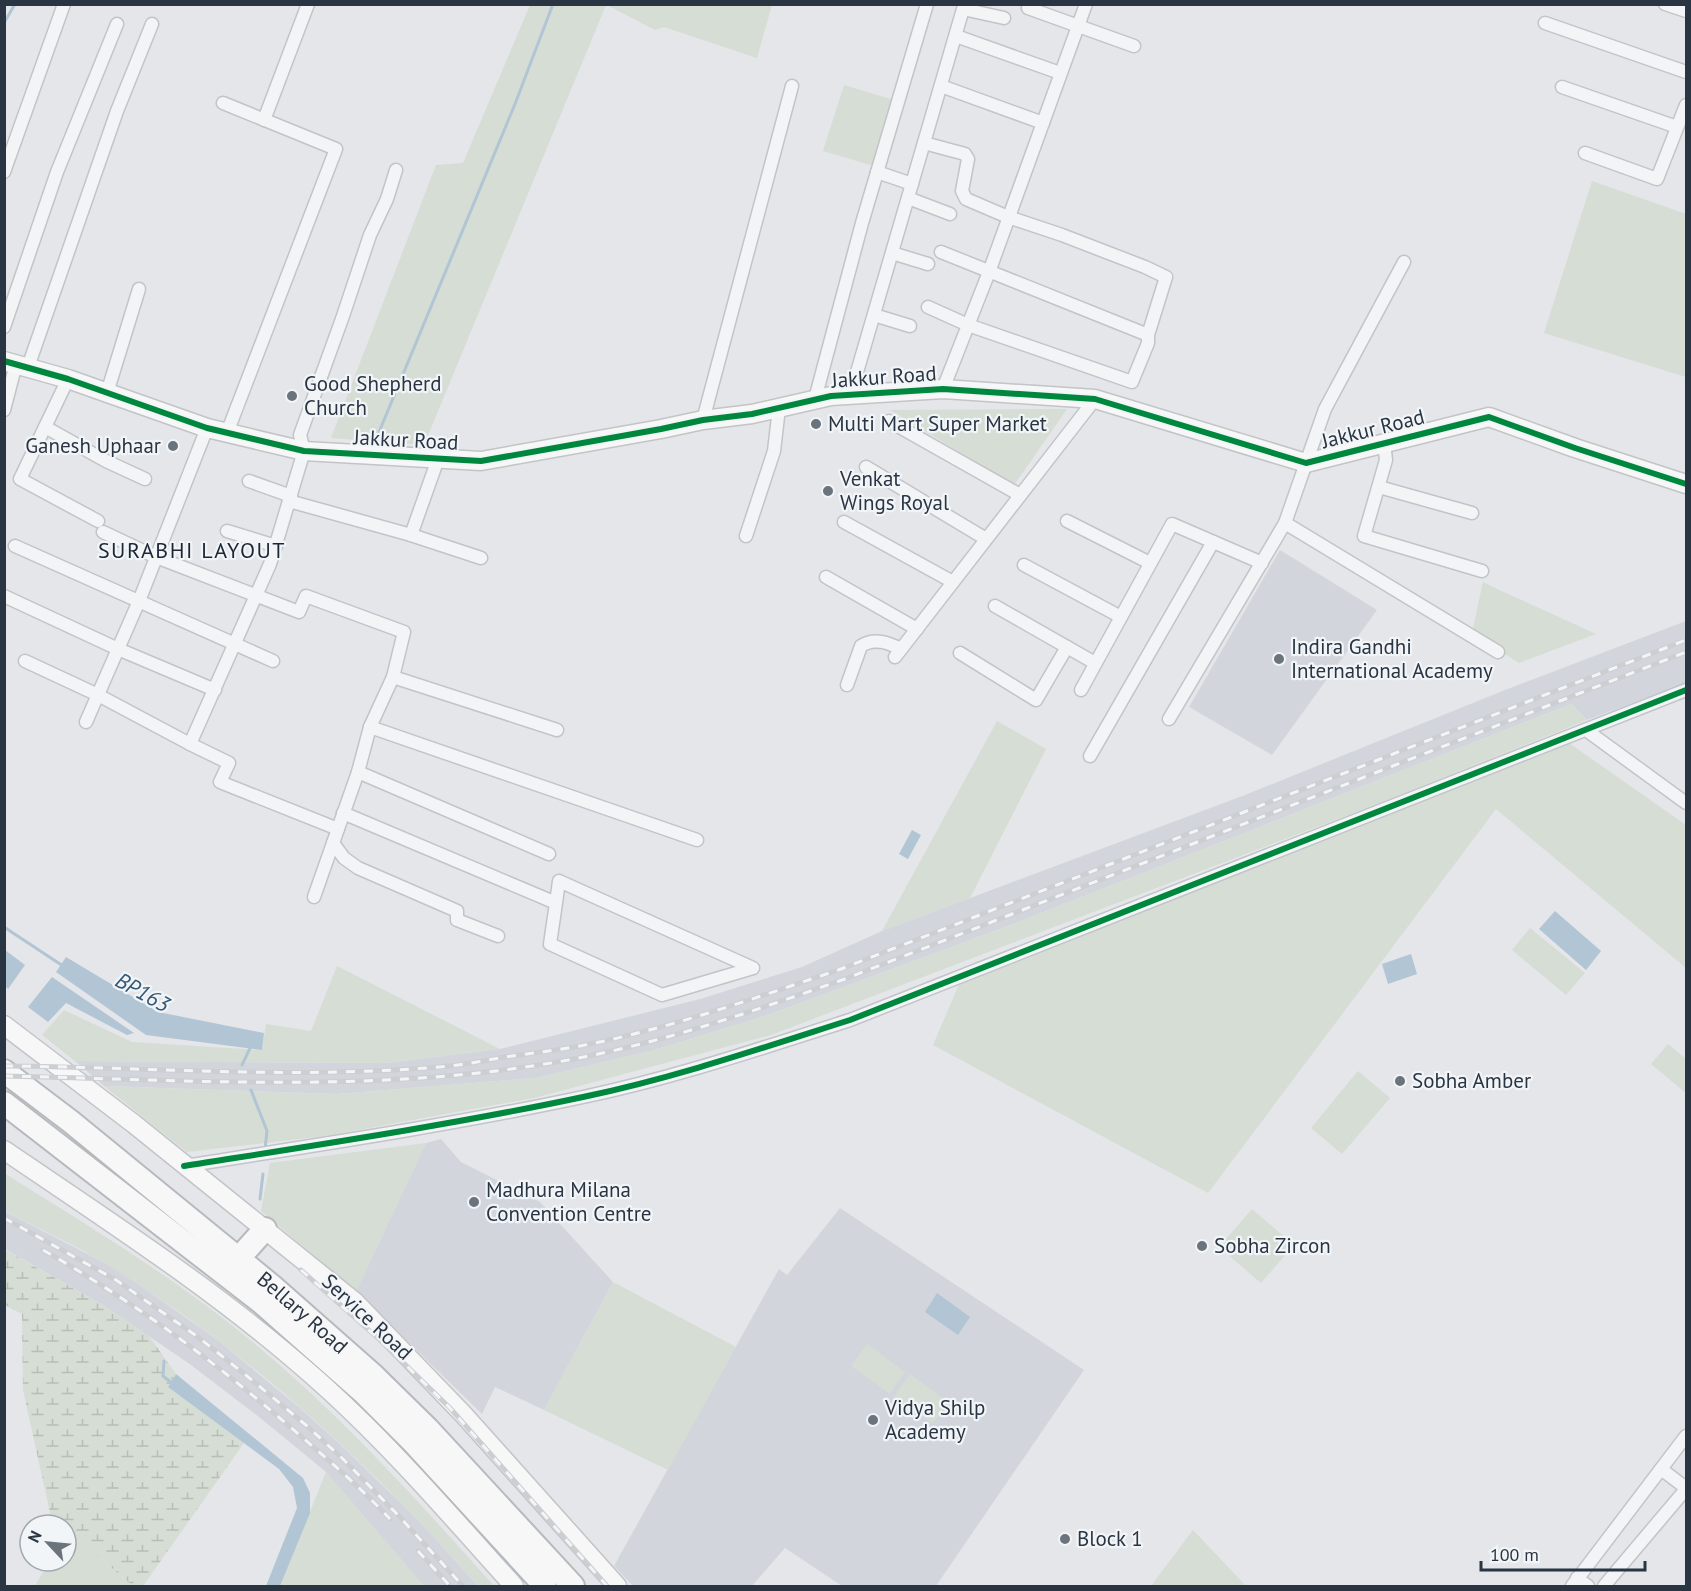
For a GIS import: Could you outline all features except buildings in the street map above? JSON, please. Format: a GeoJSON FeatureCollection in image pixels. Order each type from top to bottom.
{"type":"FeatureCollection","features":[{"type":"Feature","properties":{"kind":"highway","name":"Bellary Road"},"geometry":{"type":"LineString","coordinates":[[4,1071],[280,1293],[373,1375],[426,1428],[573,1587]]}},
{"type":"Feature","properties":{"kind":"highway","name":"Bellary Road"},"geometry":{"type":"LineString","coordinates":[[4,1103],[261,1302],[363,1392],[414,1443],[545,1587]]}},
{"type":"Feature","properties":{"kind":"highway"},"geometry":{"type":"LineString","coordinates":[[239,1260],[264,1229]]}},
{"type":"Feature","properties":{"kind":"street"},"geometry":{"type":"LineString","coordinates":[[4,172],[64,4]]}},
{"type":"Feature","properties":{"kind":"street"},"geometry":{"type":"LineString","coordinates":[[264,120],[308,4]]}},
{"type":"Feature","properties":{"kind":"street"},"geometry":{"type":"LineString","coordinates":[[815,399],[877,172],[927,4]]}},
{"type":"Feature","properties":{"kind":"street"},"geometry":{"type":"LineString","coordinates":[[943,389],[1086,4]]}},
{"type":"Feature","properties":{"kind":"street"},"geometry":{"type":"LineString","coordinates":[[1665,4],[1686,11]]}},
{"type":"Feature","properties":{"kind":"street"},"geometry":{"type":"LineString","coordinates":[[1028,8],[1134,46]]}},
{"type":"Feature","properties":{"kind":"street"},"geometry":{"type":"LineString","coordinates":[[850,396],[963,9],[1004,18]]}},
{"type":"Feature","properties":{"kind":"street"},"geometry":{"type":"LineString","coordinates":[[1545,23],[1686,72]]}},
{"type":"Feature","properties":{"kind":"street"},"geometry":{"type":"LineString","coordinates":[[4,327],[57,172],[117,24]]}},
{"type":"Feature","properties":{"kind":"street"},"geometry":{"type":"LineString","coordinates":[[4,410],[16,364],[152,24]]}},
{"type":"Feature","properties":{"kind":"street"},"geometry":{"type":"LineString","coordinates":[[956,36],[1060,73]]}},
{"type":"Feature","properties":{"kind":"street"},"geometry":{"type":"LineString","coordinates":[[703,420],[792,86]]}},
{"type":"Feature","properties":{"kind":"street"},"geometry":{"type":"LineString","coordinates":[[941,86],[1043,123]]}},
{"type":"Feature","properties":{"kind":"street"},"geometry":{"type":"LineString","coordinates":[[1562,87],[1677,127]]}},
{"type":"Feature","properties":{"kind":"street"},"geometry":{"type":"LineString","coordinates":[[223,103],[336,149],[226,433]]}},
{"type":"Feature","properties":{"kind":"street"},"geometry":{"type":"LineString","coordinates":[[1585,153],[1657,179],[1686,105]]}},
{"type":"Feature","properties":{"kind":"street"},"geometry":{"type":"LineString","coordinates":[[924,143],[965,154],[968,159],[962,191],[966,199],[1008,217],[1072,238],[1166,277],[1148,335],[1148,343],[1132,382],[968,325],[927,307]]}},
{"type":"Feature","properties":{"kind":"street"},"geometry":{"type":"LineString","coordinates":[[190,744],[236,643],[276,546],[304,452],[300,435],[370,235],[387,199],[396,170]]}},
{"type":"Feature","properties":{"kind":"street"},"geometry":{"type":"LineString","coordinates":[[877,172],[912,184]]}},
{"type":"Feature","properties":{"kind":"street"},"geometry":{"type":"LineString","coordinates":[[908,198],[950,214]]}},
{"type":"Feature","properties":{"kind":"street"},"geometry":{"type":"LineString","coordinates":[[941,252],[1148,335]]}},
{"type":"Feature","properties":{"kind":"street"},"geometry":{"type":"LineString","coordinates":[[892,253],[928,264]]}},
{"type":"Feature","properties":{"kind":"street"},"geometry":{"type":"LineString","coordinates":[[1169,719],[1284,523],[1325,409],[1404,262]]}},
{"type":"Feature","properties":{"kind":"street"},"geometry":{"type":"LineString","coordinates":[[107,393],[139,289]]}},
{"type":"Feature","properties":{"kind":"street"},"geometry":{"type":"LineString","coordinates":[[874,315],[910,326]]}},
{"type":"Feature","properties":{"kind":"street","name":"Jakkur Road"},"geometry":{"type":"LineString","coordinates":[[16,364],[68,379],[207,428],[304,452],[481,461],[703,420],[752,414],[815,399],[943,389],[1095,399],[1306,463],[1489,417],[1686,484]]}},
{"type":"Feature","properties":{"kind":"street"},"geometry":{"type":"LineString","coordinates":[[68,379],[20,479],[156,557],[299,612],[306,596],[404,632],[393,677],[370,727],[358,772],[314,897]]}},
{"type":"Feature","properties":{"kind":"street"},"geometry":{"type":"LineString","coordinates":[[847,685],[861,646],[865,643],[889,643],[898,653],[1095,399]]}},
{"type":"Feature","properties":{"kind":"street"},"geometry":{"type":"LineString","coordinates":[[746,536],[774,452],[779,408]]}},
{"type":"Feature","properties":{"kind":"street"},"geometry":{"type":"LineString","coordinates":[[889,421],[1020,495]]}},
{"type":"Feature","properties":{"kind":"street"},"geometry":{"type":"LineString","coordinates":[[45,428],[105,461],[145,479]]}},
{"type":"Feature","properties":{"kind":"street"},"geometry":{"type":"LineString","coordinates":[[86,722],[139,601],[207,428]]}},
{"type":"Feature","properties":{"kind":"street"},"geometry":{"type":"LineString","coordinates":[[1384,443],[1386,460],[1364,536],[1482,571]]}},
{"type":"Feature","properties":{"kind":"street"},"geometry":{"type":"LineString","coordinates":[[411,535],[438,459]]}},
{"type":"Feature","properties":{"kind":"street"},"geometry":{"type":"LineString","coordinates":[[866,467],[986,540]]}},
{"type":"Feature","properties":{"kind":"street"},"geometry":{"type":"LineString","coordinates":[[249,481],[290,499],[481,558]]}},
{"type":"Feature","properties":{"kind":"street"},"geometry":{"type":"LineString","coordinates":[[1379,487],[1472,513]]}},
{"type":"Feature","properties":{"kind":"street"},"geometry":{"type":"LineString","coordinates":[[1067,520],[1150,563]]}},
{"type":"Feature","properties":{"kind":"street"},"geometry":{"type":"LineString","coordinates":[[844,522],[953,582]]}},
{"type":"Feature","properties":{"kind":"street"},"geometry":{"type":"LineString","coordinates":[[1284,523],[1498,652]]}},
{"type":"Feature","properties":{"kind":"street"},"geometry":{"type":"LineString","coordinates":[[1081,690],[1172,524],[1262,563]]}},
{"type":"Feature","properties":{"kind":"street"},"geometry":{"type":"LineString","coordinates":[[227,531],[276,546]]}},
{"type":"Feature","properties":{"kind":"street"},"geometry":{"type":"LineString","coordinates":[[1090,756],[1214,542]]}},
{"type":"Feature","properties":{"kind":"street"},"geometry":{"type":"LineString","coordinates":[[15,546],[273,661]]}},
{"type":"Feature","properties":{"kind":"street"},"geometry":{"type":"LineString","coordinates":[[1024,565],[1121,616]]}},
{"type":"Feature","properties":{"kind":"street"},"geometry":{"type":"LineString","coordinates":[[826,577],[917,628]]}},
{"type":"Feature","properties":{"kind":"street"},"geometry":{"type":"LineString","coordinates":[[4,596],[118,649],[215,690]]}},
{"type":"Feature","properties":{"kind":"street"},"geometry":{"type":"LineString","coordinates":[[995,606],[1095,663]]}},
{"type":"Feature","properties":{"kind":"street"},"geometry":{"type":"LineString","coordinates":[[960,653],[1036,700],[1067,647]]}},
{"type":"Feature","properties":{"kind":"street"},"geometry":{"type":"LineString","coordinates":[[24,660],[98,695],[229,763],[220,782],[338,829]]}},
{"type":"Feature","properties":{"kind":"street"},"geometry":{"type":"LineString","coordinates":[[393,677],[557,730]]}},
{"type":"Feature","properties":{"kind":"street"},"geometry":{"type":"LineString","coordinates":[[184,1166],[360,1138],[585,1097],[767,1047],[850,1020],[1680,692],[1686,703]]}},
{"type":"Feature","properties":{"kind":"street"},"geometry":{"type":"LineString","coordinates":[[370,727],[698,840]]}},
{"type":"Feature","properties":{"kind":"street"},"geometry":{"type":"LineString","coordinates":[[1586,730],[1686,803]]}},
{"type":"Feature","properties":{"kind":"street"},"geometry":{"type":"LineString","coordinates":[[358,772],[549,854]]}},
{"type":"Feature","properties":{"kind":"street"},"geometry":{"type":"LineString","coordinates":[[344,813],[556,903]]}},
{"type":"Feature","properties":{"kind":"street"},"geometry":{"type":"LineString","coordinates":[[333,843],[344,858],[358,868],[457,911],[457,920],[498,936]]}},
{"type":"Feature","properties":{"kind":"street"},"geometry":{"type":"LineString","coordinates":[[558,881],[753,968],[662,995],[550,944],[556,903],[558,881]]}},
{"type":"Feature","properties":{"kind":"street","name":"Service Road"},"geometry":{"type":"LineString","coordinates":[[4,1025],[134,1124],[356,1302],[463,1414],[617,1587]]}},
{"type":"Feature","properties":{"kind":"street"},"geometry":{"type":"LineString","coordinates":[[4,1150],[195,1281],[305,1368],[363,1421],[514,1587]]}},
{"type":"Feature","properties":{"kind":"street"},"geometry":{"type":"LineString","coordinates":[[1588,1587],[1575,1582],[1686,1436]]}},
{"type":"Feature","properties":{"kind":"street"},"geometry":{"type":"LineString","coordinates":[[1604,1587],[1686,1489],[1661,1469]]}},
{"type":"Feature","properties":{"kind":"shaded area","name":"Indira Gandhi International Academy"},"geometry":{"type":"Polygon","coordinates":[[[1280,550],[1377,610],[1272,755],[1189,707],[1280,550]]]}},
{"type":"Feature","properties":{"kind":"shaded area"},"geometry":{"type":"Polygon","coordinates":[[[1686,621],[1686,683],[1587,720],[1571,704],[1016,923],[765,1016],[651,1051],[535,1078],[337,1094],[104,1086],[75,1061],[387,1063],[500,1049],[700,999],[802,967],[882,931],[1245,795],[1505,690],[1686,621]]]}},
{"type":"Feature","properties":{"kind":"shaded area","name":"Madhura Milana Convention Centre"},"geometry":{"type":"Polygon","coordinates":[[[441,1139],[461,1162],[540,1202],[613,1282],[544,1410],[495,1387],[482,1414],[356,1291],[426,1143],[441,1139]]]}},
{"type":"Feature","properties":{"kind":"shaded area","name":"Vidya Shilp Academy"},"geometry":{"type":"Polygon","coordinates":[[[840,1208],[1084,1370],[936,1586],[842,1586],[785,1548],[752,1586],[633,1586],[614,1566],[779,1269],[787,1275],[840,1208]]]}},
{"type":"Feature","properties":{"kind":"shaded area"},"geometry":{"type":"Polygon","coordinates":[[[4,1211],[107,1264],[219,1341],[341,1445],[420,1522],[478,1586],[424,1586],[326,1472],[264,1421],[191,1365],[106,1307],[5,1249],[4,1211]]]}},
{"type":"Feature","properties":{"kind":"green space"},"geometry":{"type":"Polygon","coordinates":[[[530,5],[606,5],[424,445],[331,438],[436,165],[463,163],[530,5]]]}},
{"type":"Feature","properties":{"kind":"green space"},"geometry":{"type":"Polygon","coordinates":[[[607,5],[772,5],[757,58],[664,27],[655,30],[607,5]]]}},
{"type":"Feature","properties":{"kind":"green space"},"geometry":{"type":"Polygon","coordinates":[[[844,85],[894,100],[874,166],[823,151],[844,85]]]}},
{"type":"Feature","properties":{"kind":"green space"},"geometry":{"type":"Polygon","coordinates":[[[1592,181],[1686,214],[1686,377],[1544,333],[1592,181]]]}},
{"type":"Feature","properties":{"kind":"green space"},"geometry":{"type":"Polygon","coordinates":[[[1067,409],[1014,485],[890,410],[1067,409]]]}},
{"type":"Feature","properties":{"kind":"green space"},"geometry":{"type":"Polygon","coordinates":[[[1483,582],[1596,634],[1519,663],[1472,633],[1483,582]]]}},
{"type":"Feature","properties":{"kind":"green space"},"geometry":{"type":"Polygon","coordinates":[[[1571,704],[1587,720],[1374,805],[771,1035],[534,1098],[325,1136],[187,1152],[104,1086],[337,1094],[535,1078],[651,1051],[765,1016],[1016,923],[1571,704]]]}},
{"type":"Feature","properties":{"kind":"green space"},"geometry":{"type":"Polygon","coordinates":[[[997,721],[1046,749],[970,898],[882,931],[997,721]]]}},
{"type":"Feature","properties":{"kind":"green space"},"geometry":{"type":"Polygon","coordinates":[[[1569,743],[1686,825],[1686,968],[1496,809],[1208,1193],[933,1045],[960,982],[1569,743]]]}},
{"type":"Feature","properties":{"kind":"green space"},"geometry":{"type":"Polygon","coordinates":[[[1530,928],[1585,973],[1566,995],[1512,950],[1530,928]]]}},
{"type":"Feature","properties":{"kind":"green space"},"geometry":{"type":"Polygon","coordinates":[[[337,966],[500,1049],[387,1063],[75,1061],[42,1035],[64,1010],[132,1042],[262,1050],[266,1024],[311,1031],[337,966]]]}},
{"type":"Feature","properties":{"kind":"green space"},"geometry":{"type":"Polygon","coordinates":[[[1668,1044],[1686,1059],[1686,1093],[1651,1064],[1668,1044]]]}},
{"type":"Feature","properties":{"kind":"green space"},"geometry":{"type":"Polygon","coordinates":[[[1358,1071],[1390,1098],[1342,1154],[1311,1128],[1358,1071]]]}},
{"type":"Feature","properties":{"kind":"green space"},"geometry":{"type":"Polygon","coordinates":[[[426,1143],[356,1291],[261,1211],[270,1163],[426,1143]]]}},
{"type":"Feature","properties":{"kind":"green space"},"geometry":{"type":"Polygon","coordinates":[[[4,1173],[195,1297],[255,1344],[349,1430],[494,1586],[478,1586],[394,1496],[351,1454],[259,1372],[211,1335],[161,1299],[96,1258],[5,1211],[4,1173]]]}},
{"type":"Feature","properties":{"kind":"green space"},"geometry":{"type":"Polygon","coordinates":[[[1252,1209],[1294,1245],[1261,1283],[1219,1247],[1252,1209]]]}},
{"type":"Feature","properties":{"kind":"green space"},"geometry":{"type":"Polygon","coordinates":[[[4,1249],[106,1307],[149,1336],[176,1374],[168,1387],[244,1443],[143,1586],[133,1586],[78,1539],[78,1513],[50,1513],[23,1390],[22,1314],[5,1305],[4,1249]]]}},
{"type":"Feature","properties":{"kind":"green space"},"geometry":{"type":"Polygon","coordinates":[[[613,1282],[736,1347],[668,1470],[544,1410],[613,1282]]]}},
{"type":"Feature","properties":{"kind":"green space"},"geometry":{"type":"Polygon","coordinates":[[[867,1344],[905,1372],[890,1394],[851,1366],[867,1344]]]}},
{"type":"Feature","properties":{"kind":"green space"},"geometry":{"type":"Polygon","coordinates":[[[910,1374],[948,1402],[933,1424],[894,1396],[910,1374]]]}},
{"type":"Feature","properties":{"kind":"green space"},"geometry":{"type":"Polygon","coordinates":[[[326,1472],[424,1586],[280,1586],[326,1472]]]}},
{"type":"Feature","properties":{"kind":"green space"},"geometry":{"type":"Polygon","coordinates":[[[1193,1530],[1246,1586],[1151,1586],[1193,1530]]]}},
{"type":"Feature","properties":{"kind":"green space"},"geometry":{"type":"Polygon","coordinates":[[[78,1539],[133,1586],[35,1586],[42,1573],[78,1573],[78,1539]]]}},
{"type":"Feature","properties":{"kind":"water"},"geometry":{"type":"Polygon","coordinates":[[[912,830],[921,835],[908,859],[899,854],[912,830]]]}},
{"type":"Feature","properties":{"kind":"water"},"geometry":{"type":"Polygon","coordinates":[[[1555,911],[1601,951],[1586,970],[1539,929],[1555,911]]]}},
{"type":"Feature","properties":{"kind":"water"},"geometry":{"type":"Polygon","coordinates":[[[5,950],[25,965],[8,989],[5,986],[5,950]]]}},
{"type":"Feature","properties":{"kind":"water"},"geometry":{"type":"Polygon","coordinates":[[[1411,954],[1417,974],[1388,984],[1382,964],[1411,954]]]}},
{"type":"Feature","properties":{"kind":"water"},"geometry":{"type":"Polygon","coordinates":[[[66,957],[158,1012],[264,1033],[262,1050],[146,1035],[56,972],[66,957]]]}},
{"type":"Feature","properties":{"kind":"water"},"geometry":{"type":"Polygon","coordinates":[[[52,977],[134,1033],[127,1035],[66,1003],[48,1022],[28,1007],[52,977]]]}},
{"type":"Feature","properties":{"kind":"water"},"geometry":{"type":"Polygon","coordinates":[[[937,1293],[970,1317],[958,1335],[925,1312],[937,1293]]]}},
{"type":"Feature","properties":{"kind":"water"},"geometry":{"type":"Polygon","coordinates":[[[176,1374],[303,1478],[310,1493],[310,1513],[280,1586],[266,1586],[297,1508],[293,1487],[279,1469],[168,1387],[176,1374]]]}},
{"type":"Feature","properties":{"kind":"waterway","name":"BP163"},"geometry":{"type":"LineString","coordinates":[[4,23],[15,4]]}},
{"type":"Feature","properties":{"kind":"waterway"},"geometry":{"type":"LineString","coordinates":[[372,449],[515,104],[553,4]]}},
{"type":"Feature","properties":{"kind":"waterway","name":"BP163"},"geometry":{"type":"LineString","coordinates":[[4,927],[63,966]]}},
{"type":"Feature","properties":{"kind":"waterway","name":"BP163"},"geometry":{"type":"LineString","coordinates":[[242,1065],[252,1044]]}},
{"type":"Feature","properties":{"kind":"waterway"},"geometry":{"type":"LineString","coordinates":[[251,1090],[267,1131],[265,1149]]}},
{"type":"Feature","properties":{"kind":"waterway"},"geometry":{"type":"LineString","coordinates":[[260,1199],[263,1174]]}},
{"type":"Feature","properties":{"kind":"waterway"},"geometry":{"type":"LineString","coordinates":[[164,1361],[163,1376],[173,1384]]}},
{"type":"Feature","properties":{"kind":"railway"},"geometry":{"type":"LineString","coordinates":[[4,1066],[226,1072],[393,1070],[457,1065],[563,1049],[646,1031],[712,1012],[841,969],[1686,640]]}},
{"type":"Feature","properties":{"kind":"railway"},"geometry":{"type":"LineString","coordinates":[[4,1076],[222,1082],[368,1081],[440,1077],[512,1069],[618,1050],[748,1012],[845,979],[1686,652]]}},
{"type":"Feature","properties":{"kind":"railway"},"geometry":{"type":"LineString","coordinates":[[4,1218],[116,1280],[198,1337],[247,1376],[343,1459],[463,1586]]}},
{"type":"Feature","properties":{"kind":"railway"},"geometry":{"type":"LineString","coordinates":[[43,1250],[109,1290],[200,1354],[315,1449],[390,1519]]}},
{"type":"Feature","properties":{"kind":"railway"},"geometry":{"type":"LineString","coordinates":[[301,1270],[380,1340],[450,1408],[607,1586]]}},
{"type":"Feature","properties":{"kind":"railway"},"geometry":{"type":"LineString","coordinates":[[418,1551],[450,1586]]}},
{"type":"Feature","properties":{"kind":"cycle path"},"geometry":{"type":"LineString","coordinates":[[4,361],[68,379],[207,428],[304,451],[481,461],[703,420],[752,414],[831,396],[943,389],[1095,399],[1306,463],[1489,417],[1686,484]]}},
{"type":"Feature","properties":{"kind":"cycle path"},"geometry":{"type":"LineString","coordinates":[[184,1166],[434,1126],[583,1097],[684,1072],[784,1041],[850,1020],[1686,690]]}},
{"type":"Feature","properties":{"kind":"place","name":"Good Shepherd Church"},"geometry":{"type":"Point","coordinates":[292,396]}},
{"type":"Feature","properties":{"kind":"place","name":"Multi Mart Super Market"},"geometry":{"type":"Point","coordinates":[816,424]}},
{"type":"Feature","properties":{"kind":"place","name":"Ganesh Uphaar"},"geometry":{"type":"Point","coordinates":[173,446]}},
{"type":"Feature","properties":{"kind":"place","name":"Venkat Wings Royal"},"geometry":{"type":"Point","coordinates":[828,491]}},
{"type":"Feature","properties":{"kind":"place","name":"Indira Gandhi International Academy"},"geometry":{"type":"Point","coordinates":[1279,659]}},
{"type":"Feature","properties":{"kind":"place","name":"Sobha Amber"},"geometry":{"type":"Point","coordinates":[1400,1081]}},
{"type":"Feature","properties":{"kind":"place","name":"Madhura Milana Convention Centre"},"geometry":{"type":"Point","coordinates":[474,1202]}},
{"type":"Feature","properties":{"kind":"place","name":"Sobha Zircon"},"geometry":{"type":"Point","coordinates":[1202,1246]}},
{"type":"Feature","properties":{"kind":"place","name":"Vidya Shilp Academy"},"geometry":{"type":"Point","coordinates":[873,1420]}},
{"type":"Feature","properties":{"kind":"place","name":"Block 1"},"geometry":{"type":"Point","coordinates":[1065,1539]}},
{"type":"Feature","properties":{"kind":"district","name":"SURABHI LAYOUT"},"geometry":{"type":"Point","coordinates":[192,550]}}]}
